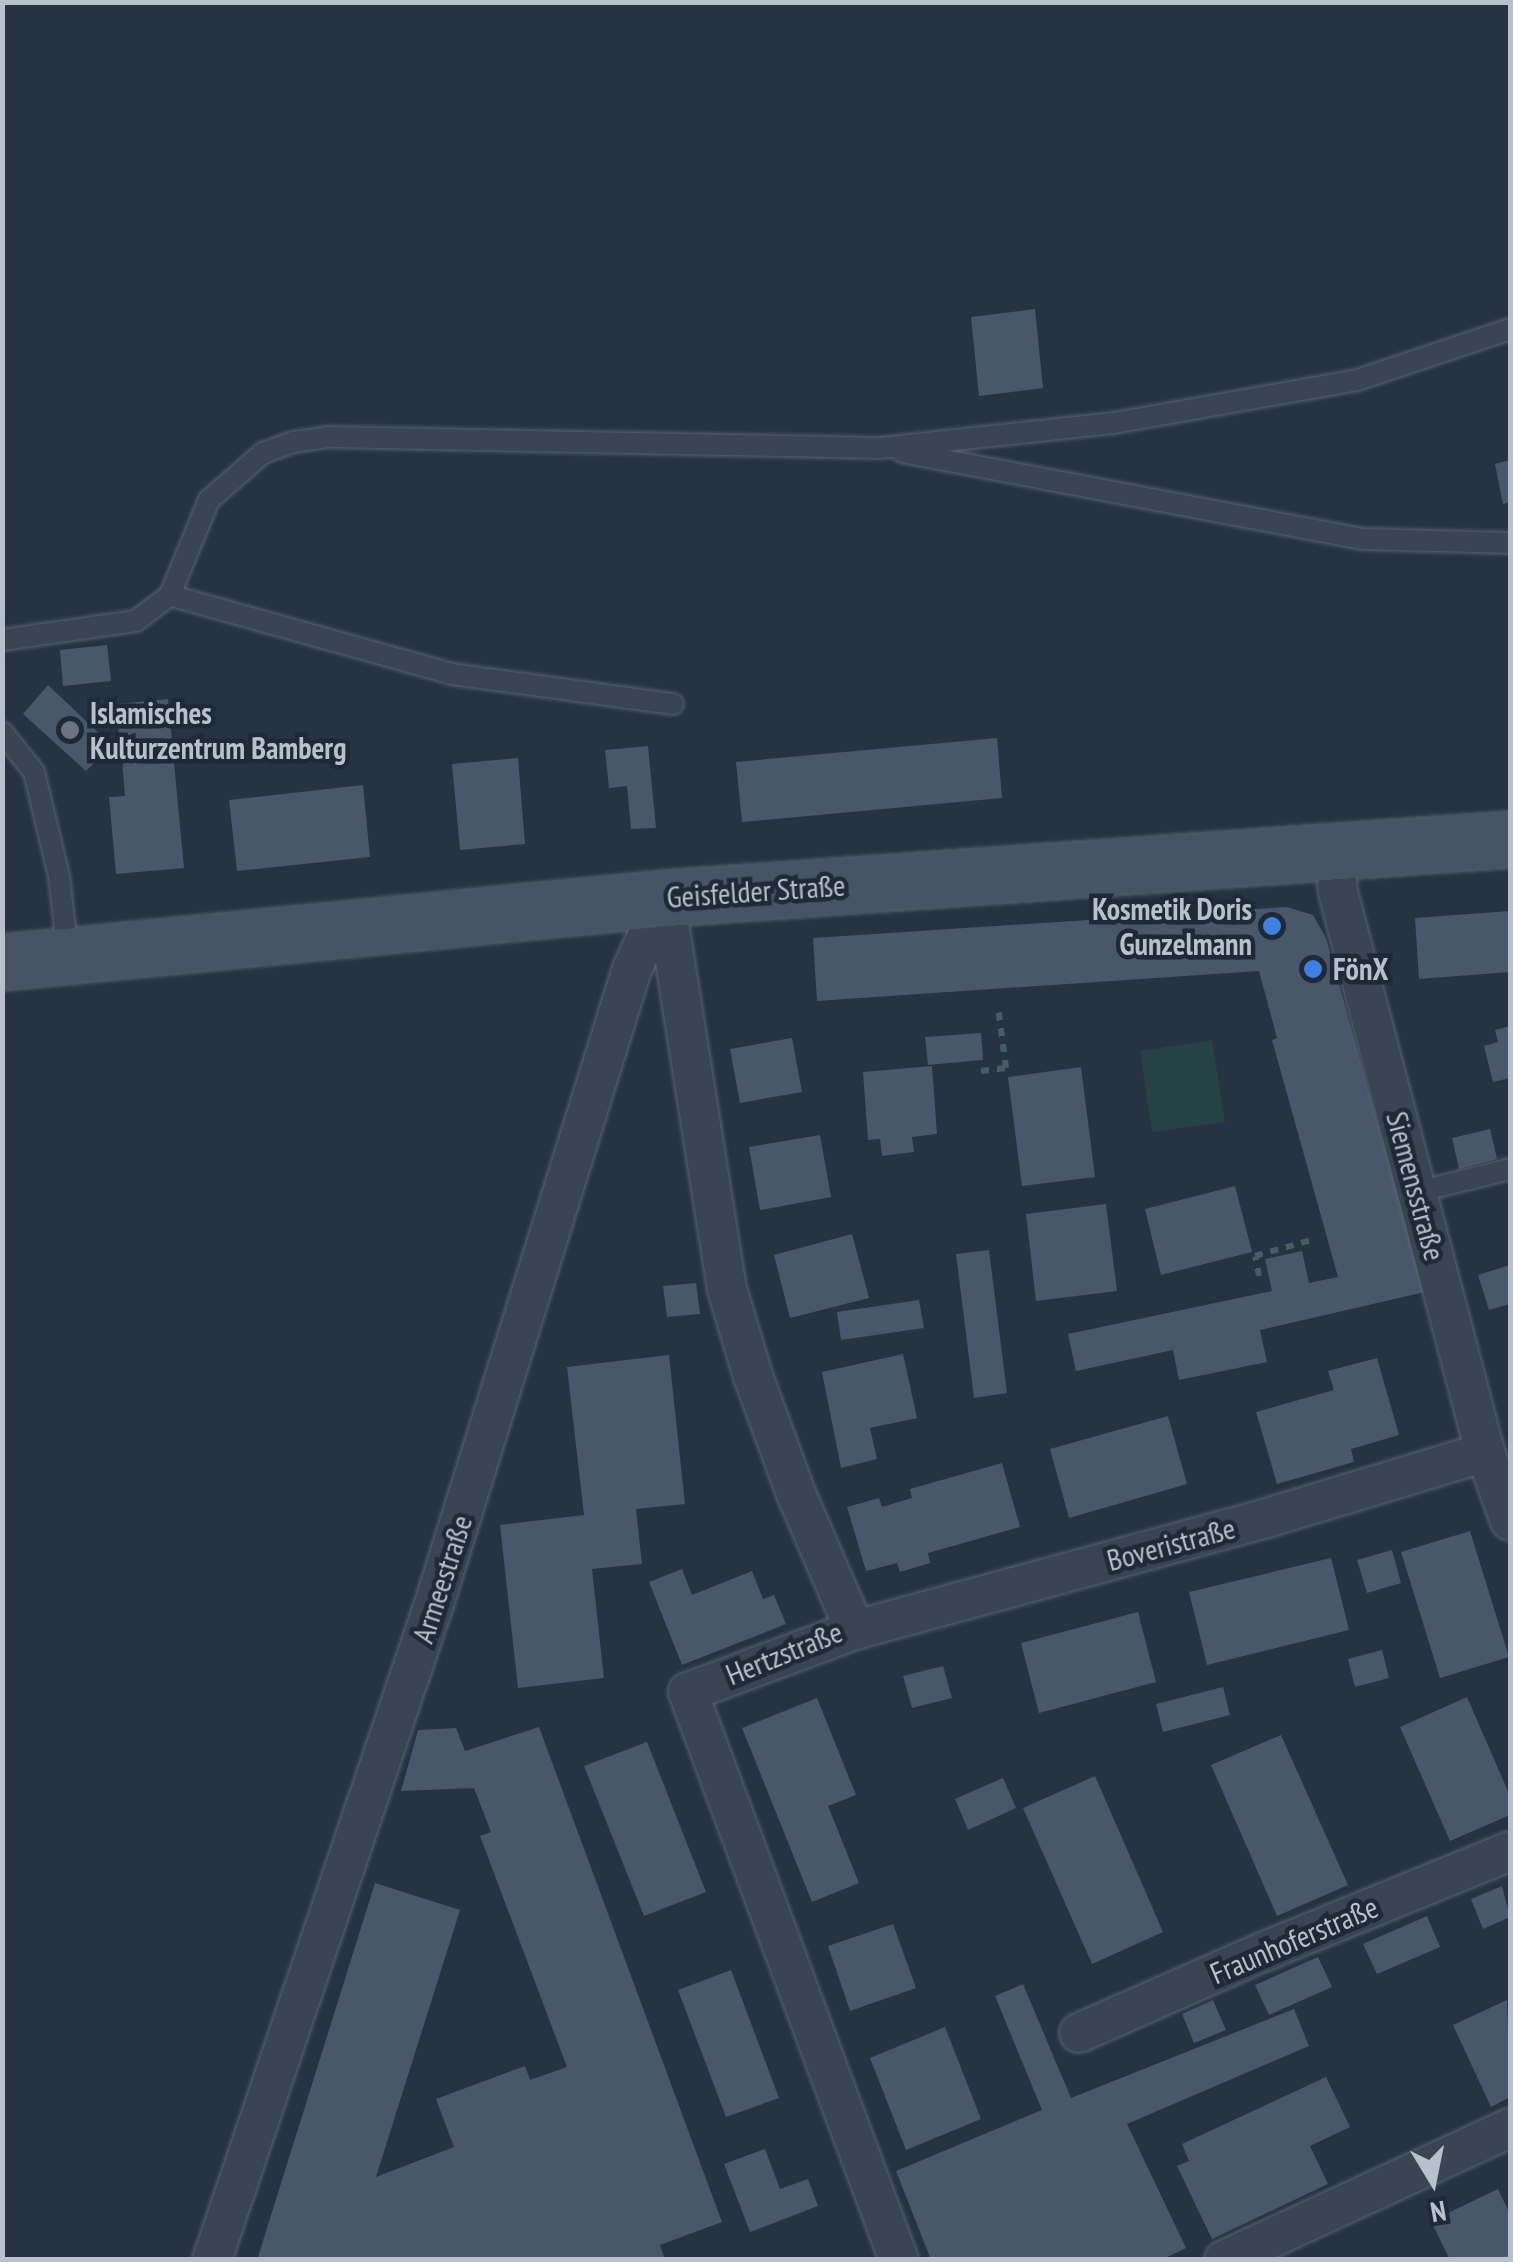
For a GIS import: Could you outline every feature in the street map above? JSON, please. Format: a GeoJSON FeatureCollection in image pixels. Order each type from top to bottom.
{"type":"FeatureCollection","features":[{"type":"Feature","properties":{"kind":"main road","name":"Geisfelder Straße"},"geometry":{"type":"LineString","coordinates":[[2,962],[665,898],[1510,838]]}},
{"type":"Feature","properties":{"kind":"street","name":"Siemensstraße"},"geometry":{"type":"LineString","coordinates":[[1334,849],[1338,892],[1485,1452],[1510,1521]]}},
{"type":"Feature","properties":{"kind":"street","name":"Hertzstraße"},"geometry":{"type":"LineString","coordinates":[[665,898],[727,1289],[791,1479],[854,1630],[688,1692],[900,2260]]}},
{"type":"Feature","properties":{"kind":"street","name":"Armeestraße"},"geometry":{"type":"LineString","coordinates":[[212,2260],[454,1545],[632,970],[665,898]]}},
{"type":"Feature","properties":{"kind":"street","name":"Boveristraße"},"geometry":{"type":"LineString","coordinates":[[854,1630],[1270,1518],[1485,1452]]}},
{"type":"Feature","properties":{"kind":"street","name":"Fraunhoferstraße"},"geometry":{"type":"LineString","coordinates":[[1079,2033],[1263,1952],[1510,1851]]}},
{"type":"Feature","properties":{"kind":"street"},"geometry":{"type":"LineString","coordinates":[[1224,2260],[1510,2128]]}},
{"type":"Feature","properties":{"kind":"lane"},"geometry":{"type":"LineString","coordinates":[[2,640],[136,621],[170,595],[209,500],[263,453],[293,442],[330,437],[880,448],[1114,423],[1357,380],[1510,330]]}},
{"type":"Feature","properties":{"kind":"lane"},"geometry":{"type":"LineString","coordinates":[[880,448],[1364,539],[1510,543]]}},
{"type":"Feature","properties":{"kind":"lane"},"geometry":{"type":"LineString","coordinates":[[170,595],[452,674],[673,704]]}},
{"type":"Feature","properties":{"kind":"lane"},"geometry":{"type":"LineString","coordinates":[[2,732],[34,772],[59,876],[68,955]]}},
{"type":"Feature","properties":{"kind":"lane"},"geometry":{"type":"LineString","coordinates":[[1417,1192],[1510,1169]]}},
{"type":"Feature","properties":{"kind":"path"},"geometry":{"type":"LineString","coordinates":[[982,1071],[1006,1068],[998,1007]]}},
{"type":"Feature","properties":{"kind":"path"},"geometry":{"type":"LineString","coordinates":[[1259,1276],[1256,1256],[1315,1240]]}},
{"type":"Feature","properties":{"kind":"green space"},"geometry":{"type":"Polygon","coordinates":[[[1212,1040],[1225,1122],[1152,1132],[1140,1051],[1212,1040]]]}},
{"type":"Feature","properties":{"kind":"building"},"geometry":{"type":"Polygon","coordinates":[[[1035,309],[1043,388],[979,396],[971,317],[1035,309]]]}},
{"type":"Feature","properties":{"kind":"building"},"geometry":{"type":"Polygon","coordinates":[[[1510,460],[1510,502],[1503,504],[1495,464],[1510,460]]]}},
{"type":"Feature","properties":{"kind":"building"},"geometry":{"type":"Polygon","coordinates":[[[107,645],[111,681],[63,686],[60,650],[107,645]]]}},
{"type":"Feature","properties":{"kind":"building"},"geometry":{"type":"Polygon","coordinates":[[[48,685],[121,754],[116,704],[168,699],[184,868],[116,874],[109,797],[125,796],[122,760],[94,763],[86,771],[23,714],[48,685]]]}},
{"type":"Feature","properties":{"kind":"building"},"geometry":{"type":"Polygon","coordinates":[[[997,738],[1002,798],[742,822],[736,762],[997,738]]]}},
{"type":"Feature","properties":{"kind":"building"},"geometry":{"type":"Polygon","coordinates":[[[648,746],[656,828],[631,829],[627,786],[609,788],[605,750],[648,746]]]}},
{"type":"Feature","properties":{"kind":"building"},"geometry":{"type":"Polygon","coordinates":[[[518,758],[525,844],[460,850],[452,764],[518,758]]]}},
{"type":"Feature","properties":{"kind":"building"},"geometry":{"type":"Polygon","coordinates":[[[363,785],[370,857],[237,871],[229,800],[363,785]]]}},
{"type":"Feature","properties":{"kind":"building"},"geometry":{"type":"Polygon","coordinates":[[[1287,907],[1313,915],[1326,938],[1425,1292],[1260,1330],[1267,1362],[1179,1380],[1173,1350],[1076,1371],[1068,1334],[1272,1291],[1265,1259],[1302,1251],[1309,1283],[1338,1277],[1272,1040],[1277,1038],[1259,971],[817,1001],[813,938],[1287,907]]]}},
{"type":"Feature","properties":{"kind":"building"},"geometry":{"type":"Polygon","coordinates":[[[1510,911],[1510,972],[1419,979],[1415,918],[1510,911]]]}},
{"type":"Feature","properties":{"kind":"building"},"geometry":{"type":"Polygon","coordinates":[[[1510,1026],[1510,1078],[1493,1082],[1484,1046],[1498,1042],[1495,1030],[1510,1026]]]}},
{"type":"Feature","properties":{"kind":"building"},"geometry":{"type":"Polygon","coordinates":[[[981,1033],[983,1060],[928,1065],[925,1037],[981,1033]]]}},
{"type":"Feature","properties":{"kind":"building"},"geometry":{"type":"Polygon","coordinates":[[[792,1038],[802,1092],[740,1103],[730,1049],[792,1038]]]}},
{"type":"Feature","properties":{"kind":"building"},"geometry":{"type":"Polygon","coordinates":[[[932,1066],[937,1134],[912,1137],[914,1152],[882,1156],[880,1139],[868,1140],[863,1072],[932,1066]]]}},
{"type":"Feature","properties":{"kind":"building"},"geometry":{"type":"Polygon","coordinates":[[[1081,1067],[1095,1177],[1022,1186],[1008,1077],[1081,1067]]]}},
{"type":"Feature","properties":{"kind":"building"},"geometry":{"type":"Polygon","coordinates":[[[1490,1129],[1497,1159],[1459,1169],[1452,1138],[1490,1129]]]}},
{"type":"Feature","properties":{"kind":"building"},"geometry":{"type":"Polygon","coordinates":[[[820,1135],[831,1197],[760,1210],[749,1147],[820,1135]]]}},
{"type":"Feature","properties":{"kind":"building"},"geometry":{"type":"Polygon","coordinates":[[[1235,1186],[1252,1252],[1161,1275],[1145,1209],[1235,1186]]]}},
{"type":"Feature","properties":{"kind":"building"},"geometry":{"type":"Polygon","coordinates":[[[1106,1204],[1117,1291],[1036,1301],[1026,1214],[1106,1204]]]}},
{"type":"Feature","properties":{"kind":"building"},"geometry":{"type":"Polygon","coordinates":[[[852,1234],[869,1298],[790,1318],[774,1255],[852,1234]]]}},
{"type":"Feature","properties":{"kind":"building"},"geometry":{"type":"Polygon","coordinates":[[[989,1250],[1007,1393],[974,1398],[956,1254],[989,1250]]]}},
{"type":"Feature","properties":{"kind":"building"},"geometry":{"type":"Polygon","coordinates":[[[1510,1265],[1510,1304],[1489,1310],[1478,1275],[1510,1265]]]}},
{"type":"Feature","properties":{"kind":"building"},"geometry":{"type":"Polygon","coordinates":[[[696,1283],[700,1314],[667,1317],[663,1286],[696,1283]]]}},
{"type":"Feature","properties":{"kind":"building"},"geometry":{"type":"Polygon","coordinates":[[[919,1300],[924,1328],[841,1340],[837,1312],[919,1300]]]}},
{"type":"Feature","properties":{"kind":"building"},"geometry":{"type":"Polygon","coordinates":[[[903,1354],[917,1418],[870,1428],[877,1459],[841,1468],[822,1372],[903,1354]]]}},
{"type":"Feature","properties":{"kind":"building"},"geometry":{"type":"Polygon","coordinates":[[[669,1355],[685,1504],[636,1509],[642,1564],[592,1569],[604,1678],[518,1688],[500,1525],[584,1515],[567,1367],[669,1355]]]}},
{"type":"Feature","properties":{"kind":"building"},"geometry":{"type":"Polygon","coordinates":[[[1377,1358],[1399,1435],[1351,1449],[1354,1462],[1277,1484],[1256,1412],[1334,1390],[1328,1371],[1377,1358]]]}},
{"type":"Feature","properties":{"kind":"building"},"geometry":{"type":"Polygon","coordinates":[[[1168,1416],[1187,1484],[1069,1518],[1050,1449],[1168,1416]]]}},
{"type":"Feature","properties":{"kind":"building"},"geometry":{"type":"Polygon","coordinates":[[[1002,1463],[1020,1527],[928,1553],[930,1563],[900,1572],[897,1563],[866,1571],[847,1507],[879,1498],[882,1507],[912,1498],[910,1489],[1002,1463]]]}},
{"type":"Feature","properties":{"kind":"building"},"geometry":{"type":"Polygon","coordinates":[[[1470,1531],[1509,1657],[1440,1678],[1401,1552],[1470,1531]]]}},
{"type":"Feature","properties":{"kind":"building"},"geometry":{"type":"Polygon","coordinates":[[[1392,1550],[1401,1583],[1367,1593],[1357,1560],[1392,1550]]]}},
{"type":"Feature","properties":{"kind":"building"},"geometry":{"type":"Polygon","coordinates":[[[1331,1558],[1349,1630],[1207,1665],[1189,1592],[1331,1558]]]}},
{"type":"Feature","properties":{"kind":"building"},"geometry":{"type":"Polygon","coordinates":[[[682,1569],[692,1595],[752,1571],[763,1599],[774,1595],[786,1624],[682,1665],[649,1582],[682,1569]]]}},
{"type":"Feature","properties":{"kind":"building"},"geometry":{"type":"Polygon","coordinates":[[[1138,1612],[1156,1682],[1039,1713],[1021,1643],[1138,1612]]]}},
{"type":"Feature","properties":{"kind":"building"},"geometry":{"type":"Polygon","coordinates":[[[1382,1650],[1389,1678],[1355,1687],[1348,1659],[1382,1650]]]}},
{"type":"Feature","properties":{"kind":"building"},"geometry":{"type":"Polygon","coordinates":[[[943,1666],[952,1698],[912,1708],[903,1676],[943,1666]]]}},
{"type":"Feature","properties":{"kind":"building"},"geometry":{"type":"Polygon","coordinates":[[[1223,1687],[1230,1715],[1163,1732],[1156,1704],[1223,1687]]]}},
{"type":"Feature","properties":{"kind":"building"},"geometry":{"type":"Polygon","coordinates":[[[1467,1697],[1510,1796],[1510,1815],[1450,1841],[1400,1727],[1467,1697]]]}},
{"type":"Feature","properties":{"kind":"building"},"geometry":{"type":"Polygon","coordinates":[[[817,1698],[856,1795],[828,1806],[859,1883],[812,1902],[742,1728],[817,1698]]]}},
{"type":"Feature","properties":{"kind":"building"},"geometry":{"type":"Polygon","coordinates":[[[539,1727],[722,2222],[660,2245],[665,2260],[257,2260],[375,1883],[460,1910],[376,2177],[454,2147],[436,2099],[525,2066],[530,2080],[567,2067],[480,1836],[491,1832],[474,1788],[401,1791],[418,1730],[456,1728],[465,1751],[539,1727]]]}},
{"type":"Feature","properties":{"kind":"building"},"geometry":{"type":"Polygon","coordinates":[[[1281,1735],[1348,1885],[1277,1916],[1211,1765],[1281,1735]]]}},
{"type":"Feature","properties":{"kind":"building"},"geometry":{"type":"Polygon","coordinates":[[[647,1742],[706,1892],[644,1916],[584,1766],[647,1742]]]}},
{"type":"Feature","properties":{"kind":"building"},"geometry":{"type":"Polygon","coordinates":[[[1095,1776],[1163,1932],[1092,1964],[1023,1808],[1095,1776]]]}},
{"type":"Feature","properties":{"kind":"building"},"geometry":{"type":"Polygon","coordinates":[[[1003,1778],[1016,1808],[968,1830],[955,1799],[1003,1778]]]}},
{"type":"Feature","properties":{"kind":"building"},"geometry":{"type":"Polygon","coordinates":[[[1502,1886],[1510,1917],[1483,1929],[1471,1899],[1502,1886]]]}},
{"type":"Feature","properties":{"kind":"building"},"geometry":{"type":"Polygon","coordinates":[[[1427,1916],[1440,1947],[1377,1974],[1363,1944],[1427,1916]]]}},
{"type":"Feature","properties":{"kind":"building"},"geometry":{"type":"Polygon","coordinates":[[[893,1924],[916,1988],[850,2011],[828,1946],[893,1924]]]}},
{"type":"Feature","properties":{"kind":"building"},"geometry":{"type":"Polygon","coordinates":[[[1318,1957],[1332,1987],[1269,2015],[1255,1985],[1318,1957]]]}},
{"type":"Feature","properties":{"kind":"building"},"geometry":{"type":"Polygon","coordinates":[[[731,1970],[779,2098],[726,2117],[678,1990],[731,1970]]]}},
{"type":"Feature","properties":{"kind":"building"},"geometry":{"type":"Polygon","coordinates":[[[1023,1984],[1071,2098],[1294,2009],[1309,2046],[1127,2124],[1186,2248],[1161,2260],[931,2260],[896,2171],[1042,2110],[995,1996],[1023,1984]]]}},
{"type":"Feature","properties":{"kind":"building"},"geometry":{"type":"Polygon","coordinates":[[[1213,2000],[1226,2030],[1194,2043],[1182,2014],[1213,2000]]]}},
{"type":"Feature","properties":{"kind":"building"},"geometry":{"type":"Polygon","coordinates":[[[1507,2000],[1510,2097],[1491,2107],[1453,2025],[1507,2000]]]}},
{"type":"Feature","properties":{"kind":"building"},"geometry":{"type":"Polygon","coordinates":[[[945,2027],[981,2119],[906,2150],[870,2058],[945,2027]]]}},
{"type":"Feature","properties":{"kind":"building"},"geometry":{"type":"Polygon","coordinates":[[[1326,2077],[1350,2127],[1310,2146],[1328,2184],[1212,2239],[1177,2166],[1189,2161],[1182,2144],[1326,2077]]]}},
{"type":"Feature","properties":{"kind":"building"},"geometry":{"type":"Polygon","coordinates":[[[765,2149],[780,2189],[808,2179],[818,2206],[750,2232],[724,2164],[765,2149]]]}},
{"type":"Feature","properties":{"kind":"building"},"geometry":{"type":"Polygon","coordinates":[[[1498,2189],[1510,2214],[1510,2260],[1450,2260],[1431,2221],[1498,2189]]]}},
{"type":"Feature","properties":{"kind":"place","name":"Islamisches Kulturzentrum Bamberg"},"geometry":{"type":"Point","coordinates":[70,730]}},
{"type":"Feature","properties":{"kind":"place","name":"Kosmetik Doris Gunzelmann"},"geometry":{"type":"Point","coordinates":[1272,926]}},
{"type":"Feature","properties":{"kind":"place","name":"FönX"},"geometry":{"type":"Point","coordinates":[1313,969]}}]}
